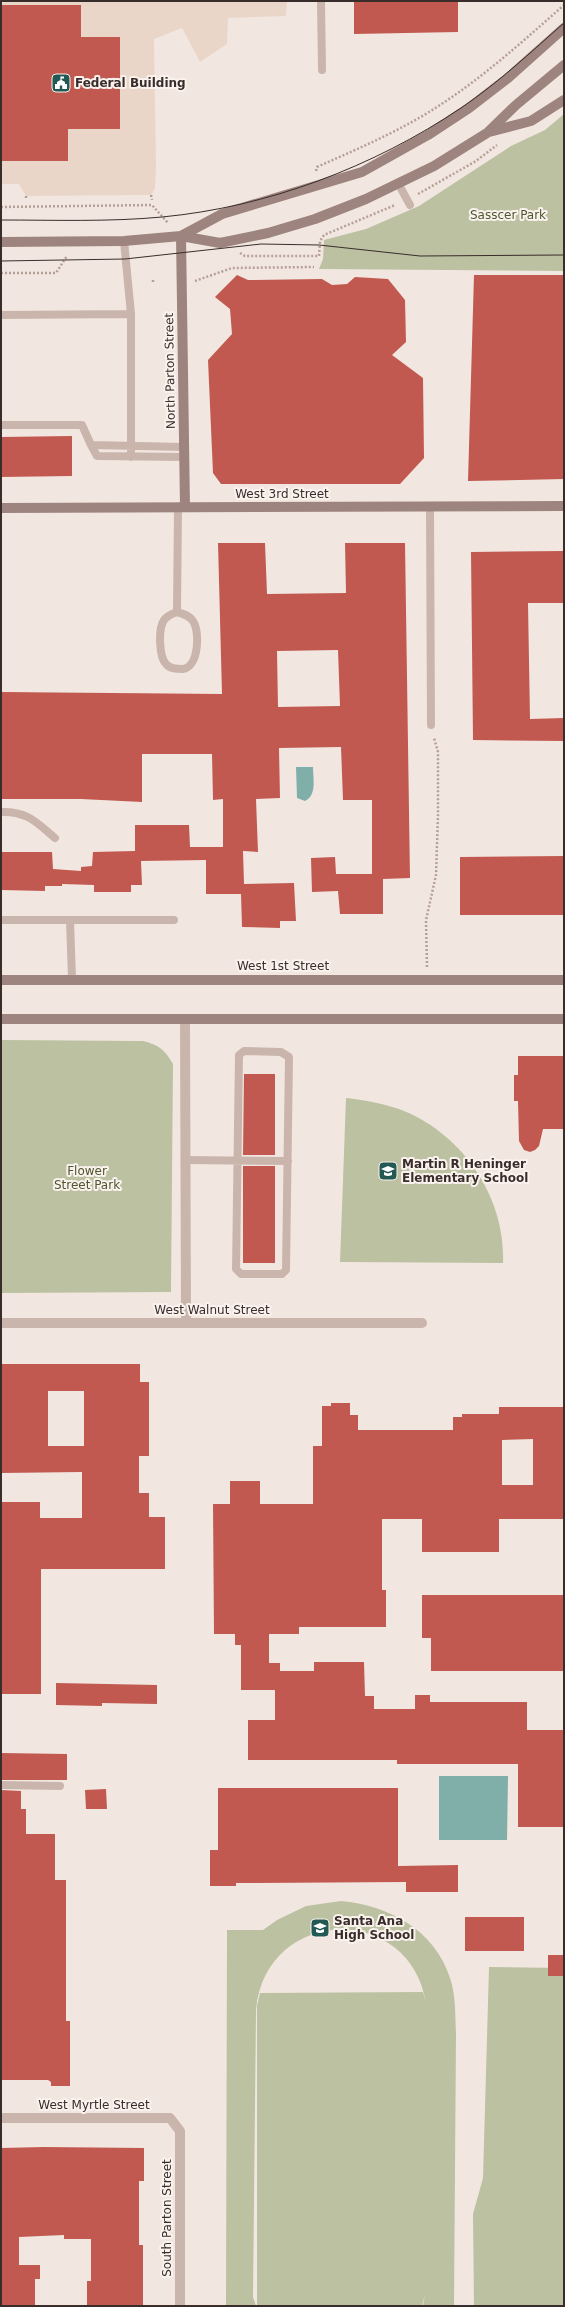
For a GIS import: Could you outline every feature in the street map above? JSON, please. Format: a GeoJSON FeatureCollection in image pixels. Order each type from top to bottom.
{"type":"FeatureCollection","features":[{"type":"Feature","properties":{"kind":"main road"},"geometry":{"type":"LineString","coordinates":[[181,236],[222,214],[311,189],[362,172],[428,135],[469,108],[508,78],[564,28]]}},
{"type":"Feature","properties":{"kind":"main road"},"geometry":{"type":"LineString","coordinates":[[1,242],[124,241],[181,236],[220,242],[268,233],[315,219],[399,185],[434,166],[487,133],[516,105],[564,64]]}},
{"type":"Feature","properties":{"kind":"main road"},"geometry":{"type":"LineString","coordinates":[[487,133],[531,121],[564,100]]}},
{"type":"Feature","properties":{"kind":"main road","name":"North Parton Street"},"geometry":{"type":"LineString","coordinates":[[181,236],[184,452],[181,507]]}},
{"type":"Feature","properties":{"kind":"main road","name":"West 3rd Street"},"geometry":{"type":"LineString","coordinates":[[1,508],[564,506]]}},
{"type":"Feature","properties":{"kind":"main road","name":"West 1st Street"},"geometry":{"type":"LineString","coordinates":[[1,980],[564,980]]}},
{"type":"Feature","properties":{"kind":"main road"},"geometry":{"type":"LineString","coordinates":[[1,1019],[564,1019]]}},
{"type":"Feature","properties":{"kind":"street"},"geometry":{"type":"LineString","coordinates":[[185,1019],[186,1323]]}},
{"type":"Feature","properties":{"kind":"street","name":"West Walnut Street"},"geometry":{"type":"LineString","coordinates":[[1,1323],[422,1323]]}},
{"type":"Feature","properties":{"kind":"street","name":"West Myrtle Street"},"geometry":{"type":"LineString","coordinates":[[1,2118],[170,2118],[180,2131]]}},
{"type":"Feature","properties":{"kind":"street","name":"South Parton Street"},"geometry":{"type":"LineString","coordinates":[[180,2131],[180,2306]]}},
{"type":"Feature","properties":{"kind":"lane"},"geometry":{"type":"LineString","coordinates":[[321,1],[322,70]]}},
{"type":"Feature","properties":{"kind":"lane"},"geometry":{"type":"LineString","coordinates":[[399,185],[410,205]]}},
{"type":"Feature","properties":{"kind":"lane"},"geometry":{"type":"LineString","coordinates":[[124,241],[130,314],[131,457]]}},
{"type":"Feature","properties":{"kind":"lane"},"geometry":{"type":"LineString","coordinates":[[1,315],[130,314]]}},
{"type":"Feature","properties":{"kind":"lane"},"geometry":{"type":"LineString","coordinates":[[1,425],[82,425],[97,456],[131,457],[184,452]]}},
{"type":"Feature","properties":{"kind":"lane"},"geometry":{"type":"LineString","coordinates":[[91,445],[130,445],[184,452]]}},
{"type":"Feature","properties":{"kind":"lane"},"geometry":{"type":"LineString","coordinates":[[177,612],[181,507]]}},
{"type":"Feature","properties":{"kind":"lane"},"geometry":{"type":"LineString","coordinates":[[430,507],[431,726]]}},
{"type":"Feature","properties":{"kind":"lane"},"geometry":{"type":"LineString","coordinates":[[177,612],[186,614],[193,621],[196,629],[196,655],[193,664],[186,669],[174,669],[166,665],[162,656],[161,628],[164,621],[170,614],[177,612]]}},
{"type":"Feature","properties":{"kind":"lane"},"geometry":{"type":"LineString","coordinates":[[1,812],[14,812],[32,818],[55,838]]}},
{"type":"Feature","properties":{"kind":"lane"},"geometry":{"type":"LineString","coordinates":[[1,920],[174,920]]}},
{"type":"Feature","properties":{"kind":"lane"},"geometry":{"type":"LineString","coordinates":[[70,920],[72,980]]}},
{"type":"Feature","properties":{"kind":"lane"},"geometry":{"type":"LineString","coordinates":[[244,1051],[281,1052],[289,1058],[286,1270],[282,1274],[241,1274],[236,1269],[237,1161],[239,1055],[244,1051]]}},
{"type":"Feature","properties":{"kind":"lane"},"geometry":{"type":"LineString","coordinates":[[185,1160],[288,1161]]}},
{"type":"Feature","properties":{"kind":"lane"},"geometry":{"type":"LineString","coordinates":[[1,1785],[60,1786]]}},
{"type":"Feature","properties":{"kind":"path"},"geometry":{"type":"LineString","coordinates":[[311,189],[317,167],[395,131],[430,111],[498,63],[564,5]]}},
{"type":"Feature","properties":{"kind":"path"},"geometry":{"type":"LineString","coordinates":[[151,195],[152,200]]}},
{"type":"Feature","properties":{"kind":"path"},"geometry":{"type":"LineString","coordinates":[[1,208],[152,205],[181,236]]}},
{"type":"Feature","properties":{"kind":"path"},"geometry":{"type":"LineString","coordinates":[[1,273],[56,273],[76,242]]}},
{"type":"Feature","properties":{"kind":"path"},"geometry":{"type":"LineString","coordinates":[[191,283],[232,268],[314,267]]}},
{"type":"Feature","properties":{"kind":"path"},"geometry":{"type":"LineString","coordinates":[[427,980],[426,920],[436,875],[438,815],[438,752],[431,726]]}},
{"type":"Feature","properties":{"kind":"green space","name":"Sasscer Park"},"geometry":{"type":"Polygon","coordinates":[[[564,114],[564,271],[319,269],[323,259],[324,240],[366,229],[419,206],[511,146],[545,130],[564,114]]]}},
{"type":"Feature","properties":{"kind":"green space","name":"Flower Street Park"},"geometry":{"type":"Polygon","coordinates":[[[1,1040],[143,1041],[157,1046],[170,1059],[173,1064],[171,1292],[1,1293],[1,1040]]]}},
{"type":"Feature","properties":{"kind":"green space"},"geometry":{"type":"Polygon","coordinates":[[[346,1098],[386,1105],[421,1119],[442,1133],[460,1150],[488,1191],[497,1214],[502,1238],[503,1263],[340,1262],[346,1098]]]}},
{"type":"Feature","properties":{"kind":"green space"},"geometry":{"type":"Polygon","coordinates":[[[341,1901],[359,1903],[376,1908],[392,1914],[408,1923],[433,1946],[443,1961],[452,1985],[455,2005],[456,2033],[454,2306],[423,2306],[425,2294],[422,2306],[257,2306],[257,2006],[253,2297],[256,2306],[226,2306],[227,1930],[263,1930],[277,1920],[306,1906],[341,1901]],[[338,1930],[309,1936],[284,1951],[265,1976],[261,1993],[422,1992],[414,1970],[394,1947],[367,1933],[338,1930]]]}},
{"type":"Feature","properties":{"kind":"green space"},"geometry":{"type":"Polygon","coordinates":[[[489,1967],[564,1968],[564,2306],[474,2306],[473,2214],[483,2178],[489,1967]]]}},
{"type":"Feature","properties":{"kind":"shaded area"},"geometry":{"type":"Polygon","coordinates":[[[1,1],[287,1],[286,16],[228,18],[227,44],[200,62],[182,28],[154,39],[156,166],[155,188],[151,195],[26,196],[19,184],[1,184],[1,161],[68,161],[68,129],[120,129],[120,37],[81,37],[81,5],[1,5],[1,1]]]}},
{"type":"Feature","properties":{"kind":"water"},"geometry":{"type":"Polygon","coordinates":[[[296,767],[313,767],[313,791],[309,798],[305,801],[297,798],[296,767]]]}},
{"type":"Feature","properties":{"kind":"water"},"geometry":{"type":"Polygon","coordinates":[[[439,1776],[508,1776],[507,1840],[439,1840],[439,1776]]]}},
{"type":"Feature","properties":{"kind":"building"},"geometry":{"type":"Polygon","coordinates":[[[354,1],[458,1],[458,32],[354,34],[354,1]]]}},
{"type":"Feature","properties":{"kind":"building","name":"Federal Building"},"geometry":{"type":"Polygon","coordinates":[[[1,5],[81,5],[81,37],[120,37],[120,129],[68,129],[68,161],[1,161],[1,5]]]}},
{"type":"Feature","properties":{"kind":"building"},"geometry":{"type":"Polygon","coordinates":[[[237,275],[248,280],[322,279],[332,285],[347,284],[355,277],[388,279],[405,300],[406,342],[392,355],[423,378],[424,458],[400,484],[221,484],[213,473],[208,360],[232,334],[230,309],[215,297],[237,275]]]}},
{"type":"Feature","properties":{"kind":"building"},"geometry":{"type":"Polygon","coordinates":[[[474,275],[564,275],[564,479],[468,481],[474,275]]]}},
{"type":"Feature","properties":{"kind":"building"},"geometry":{"type":"Polygon","coordinates":[[[72,436],[72,476],[1,477],[1,437],[72,436]]]}},
{"type":"Feature","properties":{"kind":"building"},"geometry":{"type":"Polygon","coordinates":[[[218,543],[265,543],[267,594],[346,593],[345,543],[405,543],[410,878],[383,879],[383,914],[340,914],[338,891],[312,892],[311,858],[335,857],[336,874],[372,874],[372,800],[343,800],[341,747],[279,748],[280,798],[256,799],[258,852],[243,851],[244,884],[294,883],[296,921],[280,921],[280,928],[242,927],[241,894],[206,894],[206,860],[141,861],[142,885],[131,885],[131,892],[94,892],[94,885],[62,884],[62,886],[45,886],[45,891],[1,890],[1,852],[52,852],[53,869],[81,871],[81,867],[92,866],[93,852],[135,851],[135,825],[189,825],[190,847],[223,847],[223,799],[213,800],[212,754],[142,754],[142,802],[81,799],[1,799],[1,692],[222,694],[218,543]],[[338,650],[277,651],[278,707],[340,706],[338,650]]]}},
{"type":"Feature","properties":{"kind":"building"},"geometry":{"type":"Polygon","coordinates":[[[564,551],[564,603],[528,603],[530,719],[564,718],[564,741],[473,740],[471,552],[564,551]]]}},
{"type":"Feature","properties":{"kind":"building"},"geometry":{"type":"Polygon","coordinates":[[[564,856],[564,915],[460,915],[460,857],[564,856]]]}},
{"type":"Feature","properties":{"kind":"building"},"geometry":{"type":"Polygon","coordinates":[[[518,1056],[564,1056],[564,1129],[543,1129],[539,1146],[530,1152],[524,1150],[519,1141],[518,1101],[514,1101],[514,1075],[518,1075],[518,1056]]]}},
{"type":"Feature","properties":{"kind":"building"},"geometry":{"type":"Polygon","coordinates":[[[244,1074],[275,1074],[275,1155],[243,1155],[244,1074]]]}},
{"type":"Feature","properties":{"kind":"building"},"geometry":{"type":"Polygon","coordinates":[[[243,1166],[275,1166],[275,1263],[243,1263],[243,1166]]]}},
{"type":"Feature","properties":{"kind":"building"},"geometry":{"type":"Polygon","coordinates":[[[1,1364],[140,1364],[140,1382],[149,1382],[149,1456],[139,1456],[139,1493],[149,1493],[149,1517],[165,1517],[165,1569],[41,1569],[41,1694],[1,1694],[1,1502],[40,1502],[40,1518],[82,1518],[82,1472],[1,1473],[1,1364]],[[48,1391],[48,1446],[84,1446],[84,1391],[48,1391]]]}},
{"type":"Feature","properties":{"kind":"building"},"geometry":{"type":"Polygon","coordinates":[[[331,1403],[350,1403],[350,1415],[358,1415],[358,1430],[453,1430],[453,1417],[462,1417],[462,1414],[499,1414],[499,1407],[564,1407],[564,1519],[499,1519],[499,1552],[422,1552],[422,1519],[382,1519],[382,1590],[386,1590],[386,1627],[299,1627],[299,1634],[269,1634],[269,1663],[280,1663],[280,1671],[314,1671],[314,1662],[364,1662],[365,1696],[374,1696],[374,1709],[415,1709],[415,1695],[430,1695],[430,1702],[527,1702],[527,1730],[564,1730],[564,1827],[518,1827],[518,1764],[397,1764],[397,1760],[248,1760],[248,1720],[275,1720],[275,1690],[241,1690],[241,1645],[235,1645],[235,1634],[214,1634],[213,1504],[230,1504],[230,1481],[260,1481],[260,1504],[313,1504],[313,1446],[322,1446],[322,1406],[331,1406],[331,1403]],[[533,1439],[502,1440],[502,1485],[533,1485],[533,1439]]]}},
{"type":"Feature","properties":{"kind":"building"},"geometry":{"type":"Polygon","coordinates":[[[422,1595],[564,1595],[564,1671],[431,1671],[431,1638],[422,1638],[422,1595]]]}},
{"type":"Feature","properties":{"kind":"building"},"geometry":{"type":"Polygon","coordinates":[[[56,1683],[157,1685],[157,1704],[102,1703],[102,1706],[56,1705],[56,1683]]]}},
{"type":"Feature","properties":{"kind":"building"},"geometry":{"type":"Polygon","coordinates":[[[1,1753],[67,1754],[67,1780],[1,1780],[1,1753]]]}},
{"type":"Feature","properties":{"kind":"building"},"geometry":{"type":"Polygon","coordinates":[[[218,1788],[398,1788],[398,1866],[458,1865],[458,1892],[406,1892],[406,1882],[236,1883],[236,1886],[210,1886],[210,1850],[218,1850],[218,1788]]]}},
{"type":"Feature","properties":{"kind":"building"},"geometry":{"type":"Polygon","coordinates":[[[106,1789],[107,1809],[86,1809],[85,1790],[106,1789]]]}},
{"type":"Feature","properties":{"kind":"building"},"geometry":{"type":"Polygon","coordinates":[[[1,1790],[21,1791],[21,1809],[26,1809],[26,1834],[55,1834],[55,1880],[66,1880],[66,2021],[70,2021],[70,2086],[51,2086],[51,2082],[48,2080],[1,2080],[1,1790]]]}},
{"type":"Feature","properties":{"kind":"building"},"geometry":{"type":"Polygon","coordinates":[[[465,1917],[524,1917],[524,1951],[465,1951],[465,1917]]]}},
{"type":"Feature","properties":{"kind":"building"},"geometry":{"type":"Polygon","coordinates":[[[548,1955],[564,1955],[564,1976],[548,1976],[548,1955]]]}},
{"type":"Feature","properties":{"kind":"building"},"geometry":{"type":"Polygon","coordinates":[[[1,2148],[144,2148],[144,2181],[139,2181],[139,2245],[143,2245],[143,2306],[87,2306],[87,2281],[91,2281],[91,2239],[64,2239],[64,2235],[19,2237],[19,2265],[40,2265],[40,2279],[35,2279],[35,2306],[1,2306],[1,2148]]]}},
{"type":"Feature","properties":{"kind":"tram line"},"geometry":{"type":"LineString","coordinates":[[1,220],[102,220],[162,217],[202,212],[241,204],[280,194],[318,181],[356,166],[392,149],[461,108],[501,78],[564,23]]}},
{"type":"Feature","properties":{"kind":"tram line"},"geometry":{"type":"LineString","coordinates":[[1,261],[125,259],[261,244],[319,245],[420,256],[564,255]]}},
{"type":"Feature","properties":{"kind":"place","name":"Federal Building"},"geometry":{"type":"Point","coordinates":[61,83]}},
{"type":"Feature","properties":{"kind":"place","name":"Martin R Heninger Elementary School"},"geometry":{"type":"Point","coordinates":[388,1171]}},
{"type":"Feature","properties":{"kind":"place","name":"Santa Ana High School"},"geometry":{"type":"Point","coordinates":[320,1928]}}]}
